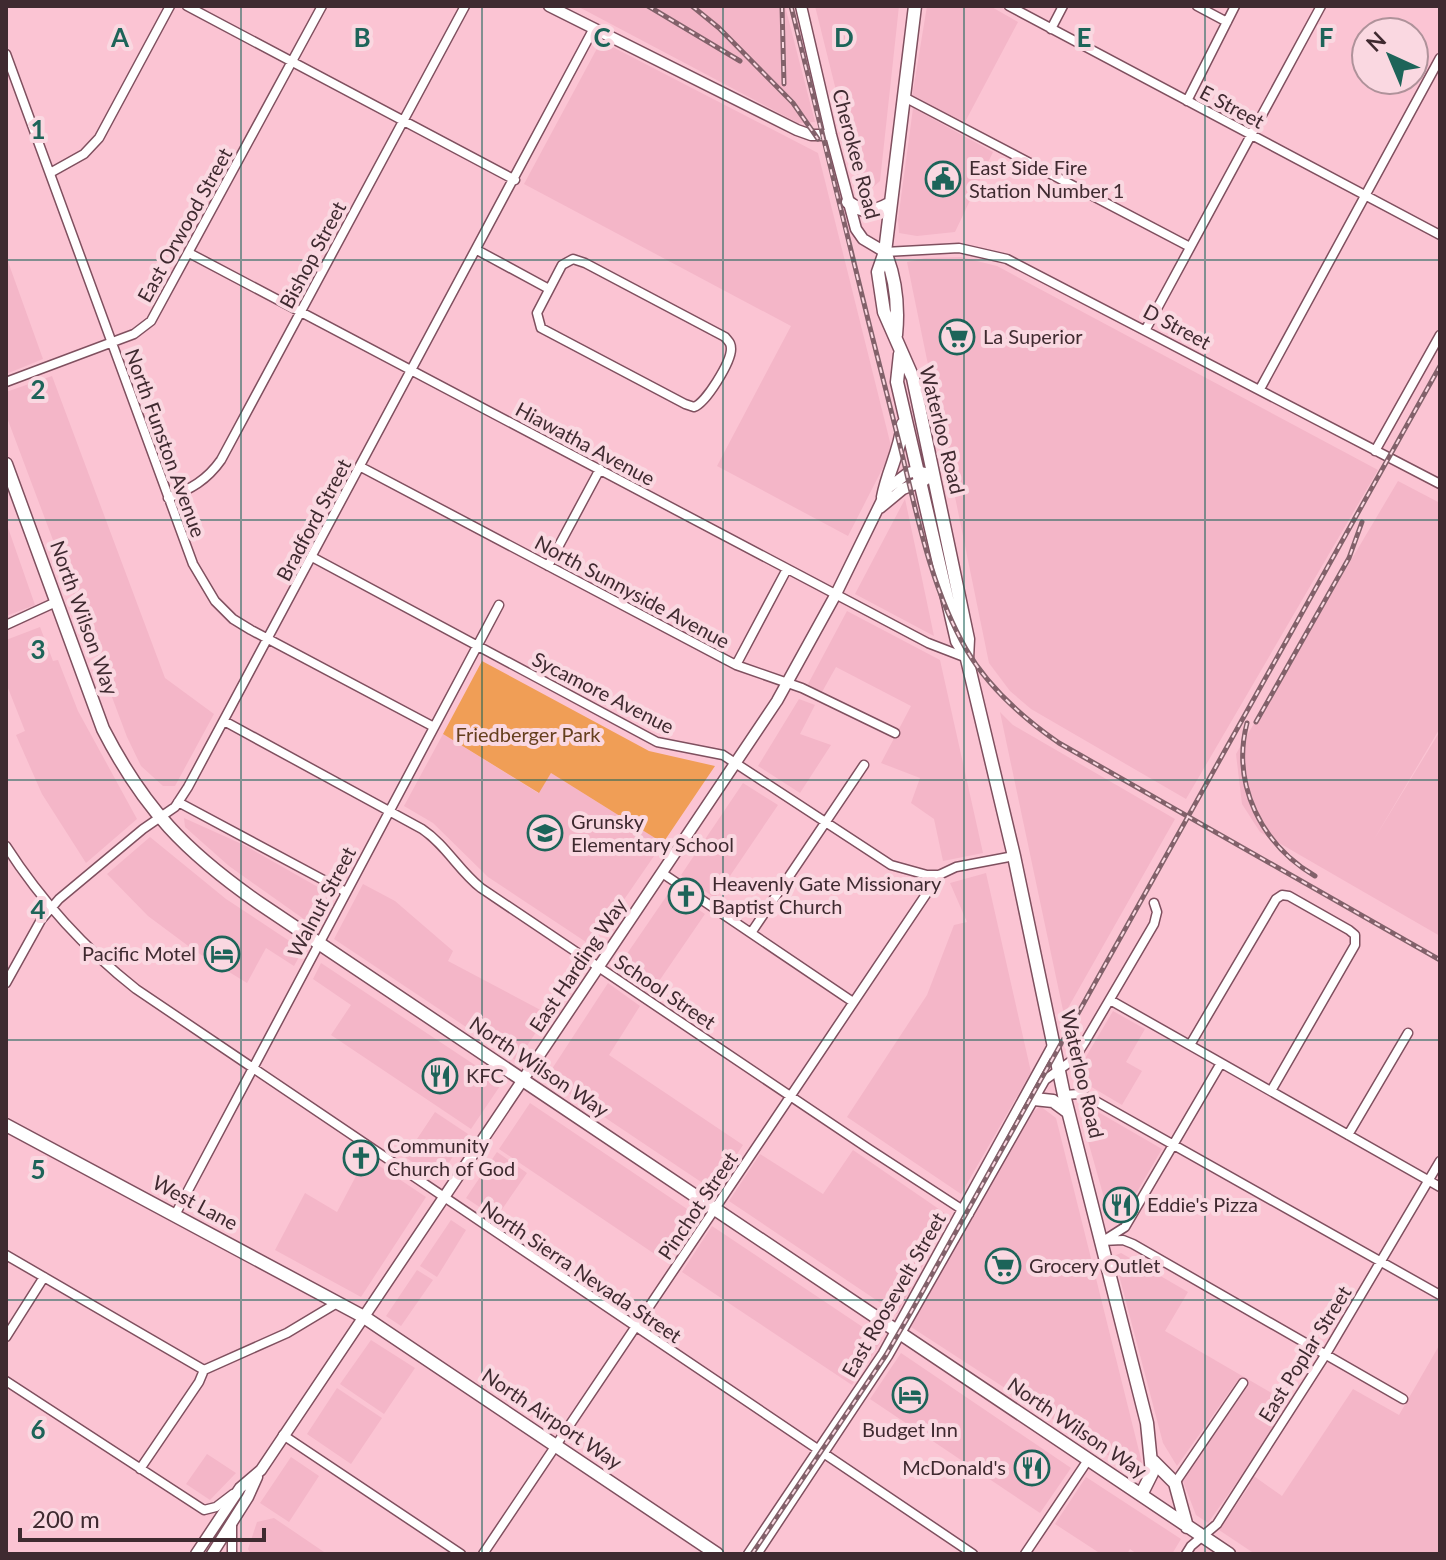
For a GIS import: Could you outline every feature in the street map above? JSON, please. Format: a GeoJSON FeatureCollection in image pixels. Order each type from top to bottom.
{"type":"FeatureCollection","features":[{"type":"Feature","properties":{"kind":"main road","name":"Waterloo Road"},"geometry":{"type":"LineString","coordinates":[[915,6],[885,252],[878,272],[884,312],[913,378],[968,639],[967,659]]}},
{"type":"Feature","properties":{"kind":"main road"},"geometry":{"type":"LineString","coordinates":[[848,202],[865,211],[876,211],[889,204]]}},
{"type":"Feature","properties":{"kind":"main road","name":"Waterloo Road"},"geometry":{"type":"LineString","coordinates":[[900,354],[897,382],[918,477],[957,641],[967,659],[1014,856],[1058,1070],[1147,1423],[1153,1461],[1152,1473],[1141,1495]]}},
{"type":"Feature","properties":{"kind":"main road"},"geometry":{"type":"LineString","coordinates":[[881,502],[886,477],[901,446],[904,413]]}},
{"type":"Feature","properties":{"kind":"main road","name":"North Wilson Way"},"geometry":{"type":"LineString","coordinates":[[6,464],[103,729],[125,771],[159,818],[190,851],[213,871],[318,943],[1229,1554]]}},
{"type":"Feature","properties":{"kind":"main road"},"geometry":{"type":"LineString","coordinates":[[1034,1099],[1053,1101],[1068,1112]]}},
{"type":"Feature","properties":{"kind":"main road","name":"West Lane"},"geometry":{"type":"LineString","coordinates":[[6,1125],[364,1317]]}},
{"type":"Feature","properties":{"kind":"main road","name":"North Airport Way"},"geometry":{"type":"LineString","coordinates":[[364,1317],[717,1554]]}},
{"type":"Feature","properties":{"kind":"main road"},"geometry":{"type":"LineString","coordinates":[[1153,1461],[1175,1483],[1187,1527]]}},
{"type":"Feature","properties":{"kind":"street"},"geometry":{"type":"LineString","coordinates":[[50,173],[84,154],[99,138],[170,6]]}},
{"type":"Feature","properties":{"kind":"street"},"geometry":{"type":"LineString","coordinates":[[187,6],[515,180]]}},
{"type":"Feature","properties":{"kind":"street","name":"East Orwood Street"},"geometry":{"type":"LineString","coordinates":[[6,382],[134,334],[151,321],[322,6]]}},
{"type":"Feature","properties":{"kind":"street","name":"Bishop Street"},"geometry":{"type":"LineString","coordinates":[[168,498],[198,485],[221,460],[465,6]]}},
{"type":"Feature","properties":{"kind":"street"},"geometry":{"type":"LineString","coordinates":[[549,6],[797,130],[811,135],[831,135]]}},
{"type":"Feature","properties":{"kind":"street","name":"Cherokee Road"},"geometry":{"type":"LineString","coordinates":[[801,6],[856,229],[863,239],[885,252]]}},
{"type":"Feature","properties":{"kind":"street","name":"E Street"},"geometry":{"type":"LineString","coordinates":[[1009,6],[1440,235]]}},
{"type":"Feature","properties":{"kind":"street"},"geometry":{"type":"LineString","coordinates":[[1051,29],[1063,6]]}},
{"type":"Feature","properties":{"kind":"street"},"geometry":{"type":"LineString","coordinates":[[1197,6],[1227,22]]}},
{"type":"Feature","properties":{"kind":"street"},"geometry":{"type":"LineString","coordinates":[[1187,101],[1235,6]]}},
{"type":"Feature","properties":{"kind":"street"},"geometry":{"type":"LineString","coordinates":[[1146,329],[1321,6]]}},
{"type":"Feature","properties":{"kind":"street","name":"Bradford Street"},"geometry":{"type":"LineString","coordinates":[[6,983],[33,932],[51,908],[178,802],[361,467],[594,28]]}},
{"type":"Feature","properties":{"kind":"street","name":"North Funston Avenue"},"geometry":{"type":"LineString","coordinates":[[6,54],[193,564],[215,601],[233,619],[267,639],[434,727]]}},
{"type":"Feature","properties":{"kind":"street"},"geometry":{"type":"LineString","coordinates":[[1260,389],[1440,58]]}},
{"type":"Feature","properties":{"kind":"street"},"geometry":{"type":"LineString","coordinates":[[904,97],[1190,247]]}},
{"type":"Feature","properties":{"kind":"street","name":"D Street"},"geometry":{"type":"LineString","coordinates":[[885,252],[947,248],[986,252],[1020,265],[1440,484]]}},
{"type":"Feature","properties":{"kind":"street"},"geometry":{"type":"LineString","coordinates":[[477,250],[549,289]]}},
{"type":"Feature","properties":{"kind":"street","name":"Hiawatha Avenue"},"geometry":{"type":"LineString","coordinates":[[189,253],[928,643],[967,659]]}},
{"type":"Feature","properties":{"kind":"street"},"geometry":{"type":"LineString","coordinates":[[573,259],[725,337],[731,349],[702,404],[694,407],[541,328],[537,313],[549,289],[565,262],[573,259]]}},
{"type":"Feature","properties":{"kind":"street"},"geometry":{"type":"LineString","coordinates":[[1375,451],[1440,335]]}},
{"type":"Feature","properties":{"kind":"street","name":"North Sunnyside Avenue"},"geometry":{"type":"LineString","coordinates":[[361,467],[736,665],[802,688],[895,733]]}},
{"type":"Feature","properties":{"kind":"street"},"geometry":{"type":"LineString","coordinates":[[548,566],[600,469]]}},
{"type":"Feature","properties":{"kind":"street"},"geometry":{"type":"LineString","coordinates":[[918,477],[934,475]]}},
{"type":"Feature","properties":{"kind":"street","name":"East Harding Way"},"geometry":{"type":"LineString","coordinates":[[212,1554],[283,1435],[788,684],[894,482],[918,477]]}},
{"type":"Feature","properties":{"kind":"street","name":"Sycamore Avenue"},"geometry":{"type":"LineString","coordinates":[[312,557],[657,742],[720,755],[736,763],[891,865],[927,875],[939,875],[956,867],[1014,856]]}},
{"type":"Feature","properties":{"kind":"street"},"geometry":{"type":"LineString","coordinates":[[736,665],[787,569]]}},
{"type":"Feature","properties":{"kind":"street"},"geometry":{"type":"LineString","coordinates":[[6,625],[56,602]]}},
{"type":"Feature","properties":{"kind":"street","name":"Walnut Street"},"geometry":{"type":"LineString","coordinates":[[175,1215],[499,605]]}},
{"type":"Feature","properties":{"kind":"street","name":"School Street"},"geometry":{"type":"LineString","coordinates":[[224,721],[431,835],[481,888],[965,1211]]}},
{"type":"Feature","properties":{"kind":"street"},"geometry":{"type":"LineString","coordinates":[[751,933],[864,765]]}},
{"type":"Feature","properties":{"kind":"street"},"geometry":{"type":"LineString","coordinates":[[178,802],[346,892]]}},
{"type":"Feature","properties":{"kind":"street","name":"North Sierra Nevada Street"},"geometry":{"type":"LineString","coordinates":[[6,846],[51,908],[110,969],[251,1068],[973,1554]]}},
{"type":"Feature","properties":{"kind":"street"},"geometry":{"type":"LineString","coordinates":[[662,873],[853,1002]]}},
{"type":"Feature","properties":{"kind":"street","name":"Pinchot Street"},"geometry":{"type":"LineString","coordinates":[[483,1554],[939,875]]}},
{"type":"Feature","properties":{"kind":"street"},"geometry":{"type":"LineString","coordinates":[[1190,1045],[1276,899],[1282,895],[1289,896],[1349,930],[1355,935],[1355,945],[1271,1091]]}},
{"type":"Feature","properties":{"kind":"street","name":"East Roosevelt Street"},"geometry":{"type":"LineString","coordinates":[[965,1211],[1045,1080],[1074,1059],[1154,924],[1157,912],[1154,903]]}},
{"type":"Feature","properties":{"kind":"street"},"geometry":{"type":"LineString","coordinates":[[1110,1000],[1440,1187]]}},
{"type":"Feature","properties":{"kind":"street"},"geometry":{"type":"LineString","coordinates":[[1348,1135],[1408,1033]]}},
{"type":"Feature","properties":{"kind":"street","name":"East Roosevelt Street"},"geometry":{"type":"LineString","coordinates":[[757,1554],[898,1332],[1054,1043]]}},
{"type":"Feature","properties":{"kind":"street"},"geometry":{"type":"LineString","coordinates":[[1102,1241],[1125,1227],[1221,1063]]}},
{"type":"Feature","properties":{"kind":"street"},"geometry":{"type":"LineString","coordinates":[[1064,1095],[1079,1094],[1092,1099],[1440,1295]]}},
{"type":"Feature","properties":{"kind":"street","name":"East Poplar Street"},"geometry":{"type":"LineString","coordinates":[[1186,1554],[1217,1524],[1326,1354],[1440,1161]]}},
{"type":"Feature","properties":{"kind":"street"},"geometry":{"type":"LineString","coordinates":[[1102,1241],[1123,1240],[1133,1244],[1403,1399]]}},
{"type":"Feature","properties":{"kind":"street"},"geometry":{"type":"LineString","coordinates":[[6,1255],[204,1370]]}},
{"type":"Feature","properties":{"kind":"street"},"geometry":{"type":"LineString","coordinates":[[6,1337],[44,1277]]}},
{"type":"Feature","properties":{"kind":"street"},"geometry":{"type":"LineString","coordinates":[[140,1469],[204,1370],[287,1333],[337,1303]]}},
{"type":"Feature","properties":{"kind":"street"},"geometry":{"type":"LineString","coordinates":[[6,1381],[204,1510],[216,1507],[240,1488]]}},
{"type":"Feature","properties":{"kind":"street"},"geometry":{"type":"LineString","coordinates":[[1175,1483],[1243,1383]]}},
{"type":"Feature","properties":{"kind":"street"},"geometry":{"type":"LineString","coordinates":[[283,1435],[461,1554]]}},
{"type":"Feature","properties":{"kind":"street","name":"East Roosevelt Street"},"geometry":{"type":"LineString","coordinates":[[748,1554],[820,1452]]}},
{"type":"Feature","properties":{"kind":"street"},"geometry":{"type":"LineString","coordinates":[[1025,1554],[1088,1460]]}},
{"type":"Feature","properties":{"kind":"street","name":"East Harding Way"},"geometry":{"type":"LineString","coordinates":[[196,1554],[240,1488],[260,1470]]}},
{"type":"Feature","properties":{"kind":"street"},"geometry":{"type":"LineString","coordinates":[[232,1524],[232,1554]]}},
{"type":"Feature","properties":{"kind":"shaded area"},"geometry":{"type":"Polygon","coordinates":[[[577,6],[785,6],[815,122],[798,123],[577,6]]]}},
{"type":"Feature","properties":{"kind":"shaded area"},"geometry":{"type":"Polygon","coordinates":[[[815,6],[899,6],[880,181],[871,189],[860,187],[815,6]]]}},
{"type":"Feature","properties":{"kind":"shaded area"},"geometry":{"type":"Polygon","coordinates":[[[927,6],[990,6],[1018,22],[965,122],[912,97],[927,6]]]}},
{"type":"Feature","properties":{"kind":"shaded area"},"geometry":{"type":"Polygon","coordinates":[[[601,41],[818,153],[892,450],[848,536],[717,466],[791,326],[524,184],[601,41]]]}},
{"type":"Feature","properties":{"kind":"shaded area"},"geometry":{"type":"Polygon","coordinates":[[[913,108],[993,152],[955,232],[917,236],[899,233],[898,220],[913,108]]]}},
{"type":"Feature","properties":{"kind":"shaded area"},"geometry":{"type":"Polygon","coordinates":[[[6,256],[43,359],[6,374],[6,256]]]}},
{"type":"Feature","properties":{"kind":"shaded area"},"geometry":{"type":"Polygon","coordinates":[[[961,257],[997,266],[1378,470],[1186,799],[1031,709],[1010,691],[989,663],[907,262],[961,257]]]}},
{"type":"Feature","properties":{"kind":"shaded area"},"geometry":{"type":"Polygon","coordinates":[[[52,376],[165,678],[214,714],[175,786],[163,786],[141,766],[127,737],[6,415],[6,392],[52,376]]]}},
{"type":"Feature","properties":{"kind":"shaded area"},"geometry":{"type":"Polygon","coordinates":[[[1398,481],[1440,503],[1440,728],[1373,841],[1440,731],[1440,936],[1260,832],[1242,804],[1236,754],[1398,481]]]}},
{"type":"Feature","properties":{"kind":"shaded area"},"geometry":{"type":"Polygon","coordinates":[[[905,499],[921,574],[934,636],[855,594],[905,499]]]}},
{"type":"Feature","properties":{"kind":"shaded area"},"geometry":{"type":"Polygon","coordinates":[[[6,522],[35,605],[6,616],[6,522]]]}},
{"type":"Feature","properties":{"kind":"shaded area"},"geometry":{"type":"Polygon","coordinates":[[[847,611],[940,660],[983,853],[943,861],[934,819],[911,803],[920,778],[881,763],[911,706],[836,667],[822,692],[807,686],[847,611]]]}},
{"type":"Feature","properties":{"kind":"shaded area"},"geometry":{"type":"Polygon","coordinates":[[[40,627],[53,661],[58,660],[78,711],[137,819],[86,863],[42,794],[16,735],[25,731],[6,683],[6,640],[40,627]]]}},
{"type":"Feature","properties":{"kind":"shaded area"},"geometry":{"type":"Polygon","coordinates":[[[799,699],[815,705],[800,734],[831,745],[800,793],[758,766],[799,699]]]}},
{"type":"Feature","properties":{"kind":"shaded area"},"geometry":{"type":"Polygon","coordinates":[[[1000,712],[1013,725],[1175,819],[1064,1015],[1000,712]]]}},
{"type":"Feature","properties":{"kind":"shaded area","name":"Grunsky Elementary School"},"geometry":{"type":"Polygon","coordinates":[[[443,734],[538,793],[551,773],[663,843],[592,946],[488,877],[433,823],[404,806],[443,734]]]}},
{"type":"Feature","properties":{"kind":"shaded area"},"geometry":{"type":"Polygon","coordinates":[[[743,783],[778,805],[715,898],[681,875],[743,783]]]}},
{"type":"Feature","properties":{"kind":"shaded area"},"geometry":{"type":"Polygon","coordinates":[[[184,818],[244,845],[332,895],[315,927],[229,866],[185,827],[184,818]]]}},
{"type":"Feature","properties":{"kind":"shaded area"},"geometry":{"type":"Polygon","coordinates":[[[150,837],[226,899],[303,950],[294,966],[266,948],[247,983],[195,951],[148,916],[107,874],[150,837]]]}},
{"type":"Feature","properties":{"kind":"shaded area"},"geometry":{"type":"Polygon","coordinates":[[[986,873],[1031,1072],[961,1194],[847,1117],[927,995],[954,925],[967,922],[950,883],[986,873]]]}},
{"type":"Feature","properties":{"kind":"shaded area"},"geometry":{"type":"Polygon","coordinates":[[[363,884],[395,901],[453,951],[448,961],[548,1014],[517,1061],[334,939],[363,884]]]}},
{"type":"Feature","properties":{"kind":"shaded area"},"geometry":{"type":"Polygon","coordinates":[[[670,891],[705,914],[655,987],[620,964],[670,891]]]}},
{"type":"Feature","properties":{"kind":"shaded area"},"geometry":{"type":"Polygon","coordinates":[[[321,963],[502,1083],[471,1129],[331,1035],[351,1005],[313,979],[321,963]]]}},
{"type":"Feature","properties":{"kind":"shaded area"},"geometry":{"type":"Polygon","coordinates":[[[608,983],[640,1006],[609,1055],[743,1145],[713,1190],[546,1078],[608,983]]]}},
{"type":"Feature","properties":{"kind":"shaded area"},"geometry":{"type":"Polygon","coordinates":[[[1113,1011],[1145,1029],[1126,1062],[1142,1071],[1122,1105],[1078,1079],[1077,1072],[1113,1011]]]}},
{"type":"Feature","properties":{"kind":"shaded area"},"geometry":{"type":"Polygon","coordinates":[[[530,1103],[696,1215],[665,1261],[499,1149],[530,1103]]]}},
{"type":"Feature","properties":{"kind":"shaded area"},"geometry":{"type":"Polygon","coordinates":[[[1086,1105],[1162,1149],[1120,1221],[1110,1219],[1079,1109],[1086,1105]]]}},
{"type":"Feature","properties":{"kind":"shaded area"},"geometry":{"type":"Polygon","coordinates":[[[1040,1106],[1056,1118],[1143,1467],[1137,1474],[908,1325],[1033,1112],[1040,1106]]]}},
{"type":"Feature","properties":{"kind":"shaded area"},"geometry":{"type":"Polygon","coordinates":[[[435,1112],[468,1134],[438,1179],[405,1157],[435,1112]]]}},
{"type":"Feature","properties":{"kind":"shaded area"},"geometry":{"type":"Polygon","coordinates":[[[853,1150],[949,1216],[897,1314],[729,1201],[760,1154],[823,1194],[853,1150]]]}},
{"type":"Feature","properties":{"kind":"shaded area"},"geometry":{"type":"Polygon","coordinates":[[[497,1152],[527,1173],[496,1218],[466,1198],[497,1152]]]}},
{"type":"Feature","properties":{"kind":"shaded area"},"geometry":{"type":"Polygon","coordinates":[[[366,1157],[426,1197],[361,1297],[275,1250],[305,1193],[337,1212],[366,1157]]]}},
{"type":"Feature","properties":{"kind":"shaded area"},"geometry":{"type":"Polygon","coordinates":[[[451,1220],[466,1230],[437,1277],[420,1266],[451,1220]]]}},
{"type":"Feature","properties":{"kind":"shaded area"},"geometry":{"type":"Polygon","coordinates":[[[712,1226],[882,1340],[852,1385],[682,1272],[712,1226]]]}},
{"type":"Feature","properties":{"kind":"shaded area"},"geometry":{"type":"Polygon","coordinates":[[[1121,1253],[1188,1292],[1165,1331],[1292,1405],[1208,1523],[1196,1515],[1182,1479],[1248,1386],[1238,1380],[1177,1466],[1163,1443],[1114,1256],[1121,1253]]]}},
{"type":"Feature","properties":{"kind":"shaded area"},"geometry":{"type":"Polygon","coordinates":[[[417,1270],[433,1280],[401,1326],[386,1316],[417,1270]]]}},
{"type":"Feature","properties":{"kind":"shaded area"},"geometry":{"type":"Polygon","coordinates":[[[371,1340],[415,1368],[384,1414],[340,1384],[371,1340]]]}},
{"type":"Feature","properties":{"kind":"shaded area"},"geometry":{"type":"Polygon","coordinates":[[[1440,1344],[1440,1554],[1255,1554],[1219,1530],[1250,1485],[1246,1482],[1251,1474],[1282,1496],[1353,1389],[1399,1415],[1440,1344]]]}},
{"type":"Feature","properties":{"kind":"shaded area"},"geometry":{"type":"Polygon","coordinates":[[[901,1353],[1071,1468],[1040,1513],[870,1399],[901,1353]]]}},
{"type":"Feature","properties":{"kind":"shaded area"},"geometry":{"type":"Polygon","coordinates":[[[337,1388],[382,1418],[351,1464],[307,1434],[337,1388]]]}},
{"type":"Feature","properties":{"kind":"shaded area"},"geometry":{"type":"Polygon","coordinates":[[[207,1454],[236,1473],[210,1500],[186,1484],[207,1454]]]}},
{"type":"Feature","properties":{"kind":"shaded area"},"geometry":{"type":"Polygon","coordinates":[[[291,1457],[319,1476],[289,1522],[260,1503],[291,1457]]]}},
{"type":"Feature","properties":{"kind":"shaded area"},"geometry":{"type":"Polygon","coordinates":[[[1086,1477],[1181,1539],[1172,1554],[1137,1554],[1130,1549],[1127,1554],[1101,1554],[1055,1524],[1086,1477]]]}},
{"type":"Feature","properties":{"kind":"shaded area"},"geometry":{"type":"Polygon","coordinates":[[[274,1518],[327,1554],[251,1554],[248,1549],[257,1522],[274,1518]]]}},
{"type":"Feature","properties":{"kind":"green space","name":"Friedberger Park"},"geometry":{"type":"Polygon","coordinates":[[[482,661],[649,751],[715,766],[663,843],[551,773],[539,793],[443,734],[482,661]]]}},
{"type":"Feature","properties":{"kind":"railway"},"geometry":{"type":"LineString","coordinates":[[648,6],[740,61]]}},
{"type":"Feature","properties":{"kind":"railway"},"geometry":{"type":"LineString","coordinates":[[692,6],[719,28],[793,103],[818,139]]}},
{"type":"Feature","properties":{"kind":"railway"},"geometry":{"type":"LineString","coordinates":[[782,6],[784,84]]}},
{"type":"Feature","properties":{"kind":"railway"},"geometry":{"type":"LineString","coordinates":[[791,6],[924,542],[953,624],[975,663],[1007,701],[1059,743],[1440,960]]}},
{"type":"Feature","properties":{"kind":"railway"},"geometry":{"type":"LineString","coordinates":[[752,1554],[886,1355],[911,1312],[1440,366]]}},
{"type":"Feature","properties":{"kind":"railway"},"geometry":{"type":"LineString","coordinates":[[1256,722],[1349,558],[1362,522]]}},
{"type":"Feature","properties":{"kind":"railway"},"geometry":{"type":"LineString","coordinates":[[1247,723],[1243,769],[1255,811],[1280,848],[1315,876]]}},
{"type":"Feature","properties":{"kind":"place","name":"East Side Fire Station Number 1"},"geometry":{"type":"Point","coordinates":[943,179]}},
{"type":"Feature","properties":{"kind":"place","name":"La Superior"},"geometry":{"type":"Point","coordinates":[957,337]}},
{"type":"Feature","properties":{"kind":"place","name":"Grunsky Elementary School"},"geometry":{"type":"Point","coordinates":[545,833]}},
{"type":"Feature","properties":{"kind":"place","name":"Heavenly Gate Missionary Baptist Church"},"geometry":{"type":"Point","coordinates":[686,896]}},
{"type":"Feature","properties":{"kind":"place","name":"Pacific Motel"},"geometry":{"type":"Point","coordinates":[222,954]}},
{"type":"Feature","properties":{"kind":"place","name":"KFC"},"geometry":{"type":"Point","coordinates":[440,1076]}},
{"type":"Feature","properties":{"kind":"place","name":"Community Church of God"},"geometry":{"type":"Point","coordinates":[361,1158]}},
{"type":"Feature","properties":{"kind":"place","name":"Eddie's Pizza"},"geometry":{"type":"Point","coordinates":[1121,1205]}},
{"type":"Feature","properties":{"kind":"place","name":"Grocery Outlet"},"geometry":{"type":"Point","coordinates":[1003,1266]}},
{"type":"Feature","properties":{"kind":"place","name":"Budget Inn"},"geometry":{"type":"Point","coordinates":[910,1395]}},
{"type":"Feature","properties":{"kind":"place","name":"McDonald's"},"geometry":{"type":"Point","coordinates":[1032,1468]}}]}
